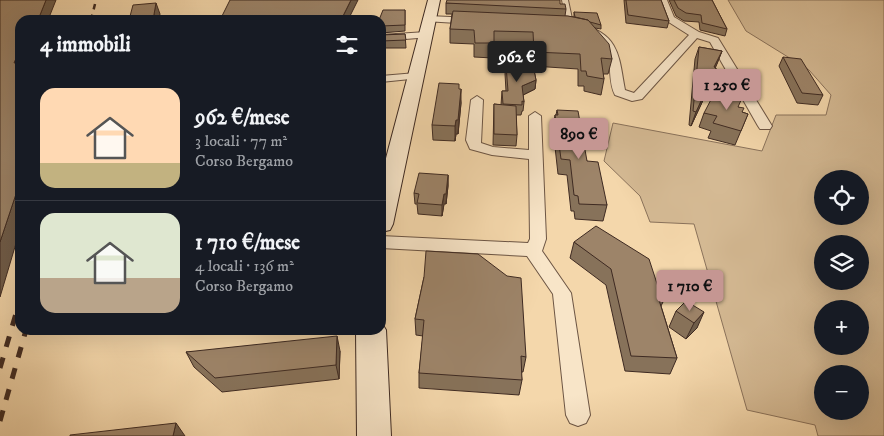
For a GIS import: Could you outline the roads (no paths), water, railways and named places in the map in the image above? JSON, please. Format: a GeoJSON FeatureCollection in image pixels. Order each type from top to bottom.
{"type":"FeatureCollection","features":[{"type":"Feature","properties":{"kind":"main road"},"geometry":{"type":"LineString","coordinates":[[386,203],[429,13]]}},
{"type":"Feature","properties":{"kind":"main road"},"geometry":{"type":"LineString","coordinates":[[371,335],[374,436]]}},
{"type":"Feature","properties":{"kind":"street"},"geometry":{"type":"LineString","coordinates":[[565,0],[571,26]]}},
{"type":"Feature","properties":{"kind":"street"},"geometry":{"type":"LineString","coordinates":[[663,0],[670,19],[695,34],[714,40],[719,46],[765,126]]}},
{"type":"Feature","properties":{"kind":"street"},"geometry":{"type":"LineString","coordinates":[[386,35],[429,13],[487,22]]}},
{"type":"Feature","properties":{"kind":"street"},"geometry":{"type":"LineString","coordinates":[[556,25],[592,30],[606,39],[612,51],[619,92],[632,97],[638,96],[695,34]]}},
{"type":"Feature","properties":{"kind":"street"},"geometry":{"type":"LineString","coordinates":[[386,79],[416,76]]}},
{"type":"Feature","properties":{"kind":"street"},"geometry":{"type":"LineString","coordinates":[[477,100],[473,140],[475,146],[492,151],[536,155]]}},
{"type":"Feature","properties":{"kind":"street"},"geometry":{"type":"LineString","coordinates":[[533,252],[538,239],[535,116]]}},
{"type":"Feature","properties":{"kind":"street"},"geometry":{"type":"LineString","coordinates":[[386,242],[528,249],[533,252],[562,293],[578,415]]}},
{"type":"Feature","properties":{"kind":"railway"},"geometry":{"type":"LineString","coordinates":[[92,15],[96,0]]}},
{"type":"Feature","properties":{"kind":"railway"},"geometry":{"type":"LineString","coordinates":[[0,368],[15,317]]}},
{"type":"Feature","properties":{"kind":"railway"},"geometry":{"type":"LineString","coordinates":[[0,421],[25,335]]}}]}
